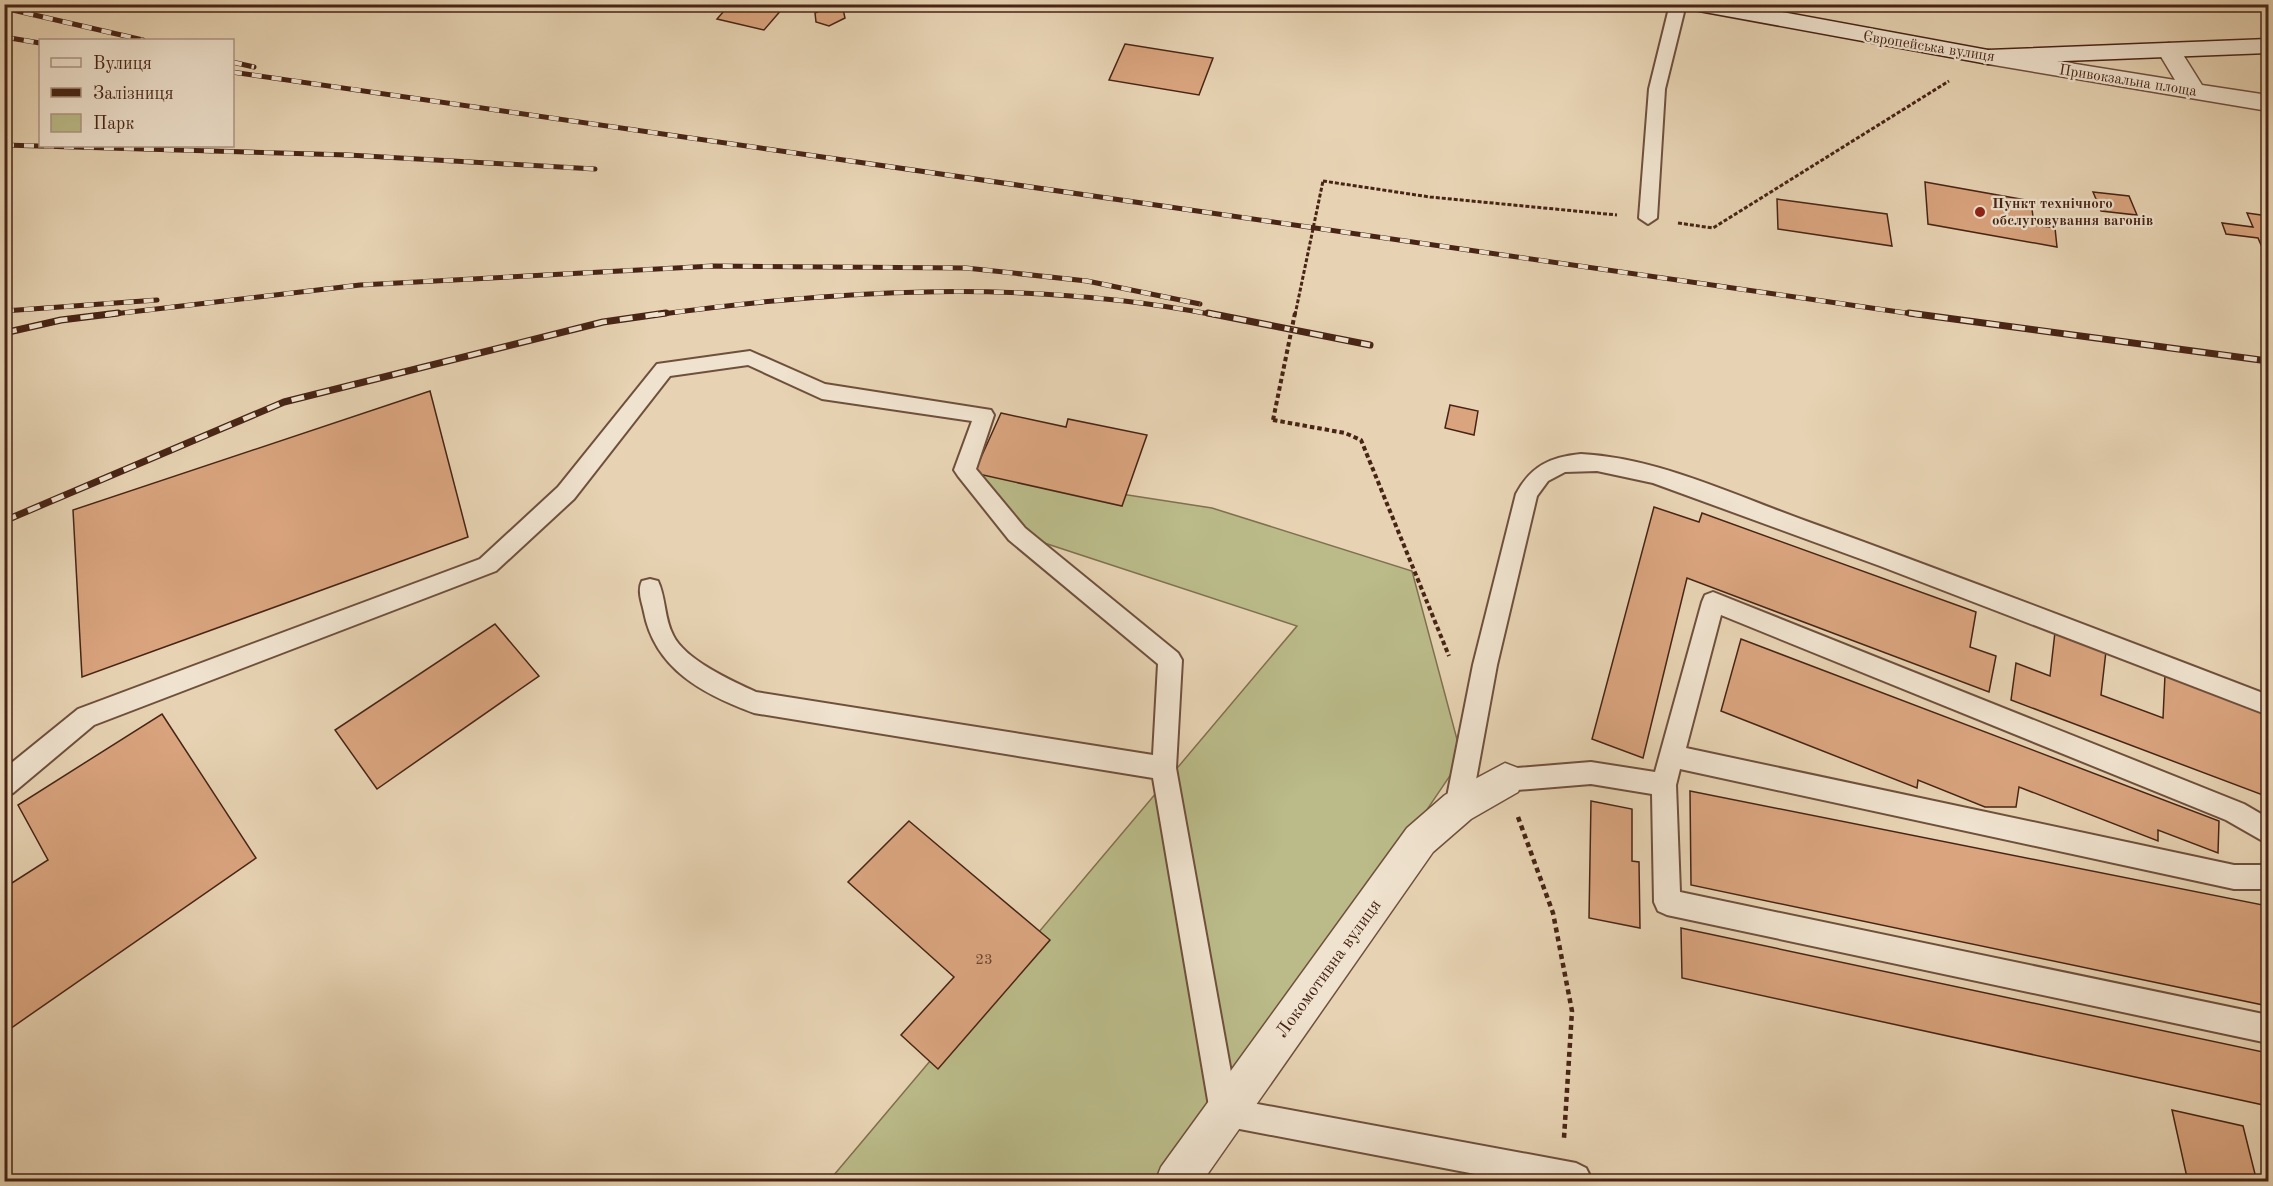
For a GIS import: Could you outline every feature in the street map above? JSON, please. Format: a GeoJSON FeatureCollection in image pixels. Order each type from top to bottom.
{"type":"FeatureCollection","features":[{"type":"Feature","properties":{"kind":"street","name":"Європейська вулиця"},"geometry":{"type":"LineString","coordinates":[[1700,4],[1988,57],[2268,46]]}},
{"type":"Feature","properties":{"kind":"street"},"geometry":{"type":"LineString","coordinates":[[2169,50],[2194,91]]}},
{"type":"Feature","properties":{"kind":"street","name":"Привокзальна площа"},"geometry":{"type":"LineString","coordinates":[[1988,57],[2268,103]]}},
{"type":"Feature","properties":{"kind":"street","name":"Локомотивна вулиця"},"geometry":{"type":"LineString","coordinates":[[1176,1182],[1420,840],[1458,807],[1505,780]]}},
{"type":"Feature","properties":{"kind":"lane"},"geometry":{"type":"LineString","coordinates":[[1648,218],[1657,89],[1678,4]]}},
{"type":"Feature","properties":{"kind":"lane"},"geometry":{"type":"LineString","coordinates":[[4,785],[86,717],[488,565],[566,493],[664,369],[750,358],[822,391],[984,416],[965,470],[1017,534],[1170,660],[1164,768],[1195,932],[1224,1112],[1576,1178]]}},
{"type":"Feature","properties":{"kind":"lane"},"geometry":{"type":"LineString","coordinates":[[1458,807],[1485,665],[1527,494],[1541,474],[1559,465],[1583,462],[1622,467],[1656,476],[1888,560],[2268,705]]}},
{"type":"Feature","properties":{"kind":"lane"},"geometry":{"type":"LineString","coordinates":[[650,588],[662,640],[690,668],[724,689],[754,702],[1164,768]]}},
{"type":"Feature","properties":{"kind":"lane"},"geometry":{"type":"LineString","coordinates":[[2268,832],[2235,812],[1713,602],[1664,785],[1667,902],[2268,1029]]}},
{"type":"Feature","properties":{"kind":"lane"},"geometry":{"type":"LineString","coordinates":[[1670,756],[2234,877],[2268,877]]}},
{"type":"Feature","properties":{"kind":"lane"},"geometry":{"type":"LineString","coordinates":[[1505,780],[1591,773],[1664,785]]}},
{"type":"Feature","properties":{"kind":"path"},"geometry":{"type":"LineString","coordinates":[[1345,433],[1273,420],[1323,181],[1430,197],[1648,218],[1713,228],[1988,57]]}},
{"type":"Feature","properties":{"kind":"green space"},"geometry":{"type":"Polygon","coordinates":[[[965,470],[1212,508],[1412,571],[1462,758],[1175,1181],[828,1182],[1297,626],[1017,534],[965,470]]]}},
{"type":"Feature","properties":{"kind":"building"},"geometry":{"type":"Polygon","coordinates":[[[730,4],[765,4],[783,8],[764,30],[717,19],[730,4]]]}},
{"type":"Feature","properties":{"kind":"building"},"geometry":{"type":"Polygon","coordinates":[[[828,7],[843,9],[845,18],[829,26],[816,22],[815,13],[828,7]]]}},
{"type":"Feature","properties":{"kind":"building"},"geometry":{"type":"Polygon","coordinates":[[[1125,44],[1213,58],[1199,95],[1109,80],[1125,44]]]}},
{"type":"Feature","properties":{"kind":"building","name":"Пункт технічного обслуговування вагонів"},"geometry":{"type":"Polygon","coordinates":[[[1925,182],[2031,201],[2034,225],[2055,228],[2057,247],[1928,224],[1925,182]]]}},
{"type":"Feature","properties":{"kind":"building"},"geometry":{"type":"Polygon","coordinates":[[[2093,192],[2129,196],[2137,215],[2101,211],[2093,192]]]}},
{"type":"Feature","properties":{"kind":"building"},"geometry":{"type":"Polygon","coordinates":[[[1777,199],[1887,214],[1892,246],[1778,229],[1777,199]]]}},
{"type":"Feature","properties":{"kind":"building"},"geometry":{"type":"Polygon","coordinates":[[[2247,213],[2268,216],[2268,261],[2258,238],[2226,234],[2222,223],[2253,227],[2247,213]]]}},
{"type":"Feature","properties":{"kind":"building"},"geometry":{"type":"Polygon","coordinates":[[[430,391],[468,537],[82,677],[73,510],[430,391]]]}},
{"type":"Feature","properties":{"kind":"building"},"geometry":{"type":"Polygon","coordinates":[[[1450,405],[1478,411],[1474,435],[1445,428],[1450,405]]]}},
{"type":"Feature","properties":{"kind":"building"},"geometry":{"type":"Polygon","coordinates":[[[1001,413],[1066,427],[1068,419],[1147,435],[1122,506],[974,473],[1001,413]]]}},
{"type":"Feature","properties":{"kind":"building"},"geometry":{"type":"Polygon","coordinates":[[[1654,507],[1699,522],[1702,513],[1976,612],[1970,647],[1996,656],[1989,692],[1687,578],[1643,758],[1592,739],[1654,507]]]}},
{"type":"Feature","properties":{"kind":"building"},"geometry":{"type":"Polygon","coordinates":[[[495,624],[539,676],[377,789],[335,730],[495,624]]]}},
{"type":"Feature","properties":{"kind":"building"},"geometry":{"type":"Polygon","coordinates":[[[2055,632],[2106,651],[2101,695],[2163,718],[2165,675],[2268,712],[2268,797],[2011,700],[2016,663],[2050,676],[2055,632]]]}},
{"type":"Feature","properties":{"kind":"building"},"geometry":{"type":"Polygon","coordinates":[[[1741,639],[2219,821],[2218,853],[2158,830],[2158,841],[2019,787],[2016,807],[1985,807],[1918,780],[1917,788],[1721,711],[1741,639]]]}},
{"type":"Feature","properties":{"kind":"building"},"geometry":{"type":"Polygon","coordinates":[[[162,714],[256,858],[4,1033],[4,888],[48,860],[18,805],[162,714]]]}},
{"type":"Feature","properties":{"kind":"building"},"geometry":{"type":"Polygon","coordinates":[[[1690,791],[2268,906],[2268,1006],[1691,885],[1690,791]]]}},
{"type":"Feature","properties":{"kind":"building"},"geometry":{"type":"Polygon","coordinates":[[[1591,801],[1632,809],[1632,861],[1639,862],[1640,928],[1589,918],[1591,801]]]}},
{"type":"Feature","properties":{"kind":"building"},"geometry":{"type":"Polygon","coordinates":[[[909,821],[1050,940],[938,1069],[901,1035],[954,977],[848,882],[909,821]]]}},
{"type":"Feature","properties":{"kind":"building"},"geometry":{"type":"Polygon","coordinates":[[[1681,928],[2268,1053],[2268,1106],[1682,978],[1681,928]]]}},
{"type":"Feature","properties":{"kind":"building"},"geometry":{"type":"Polygon","coordinates":[[[2172,1110],[2243,1126],[2257,1182],[2188,1182],[2172,1110]]]}},
{"type":"Feature","properties":{"kind":"railway"},"geometry":{"type":"LineString","coordinates":[[4,8],[139,39]]}},
{"type":"Feature","properties":{"kind":"railway"},"geometry":{"type":"LineString","coordinates":[[4,37],[39,43]]}},
{"type":"Feature","properties":{"kind":"railway"},"geometry":{"type":"LineString","coordinates":[[234,62],[254,67]]}},
{"type":"Feature","properties":{"kind":"railway"},"geometry":{"type":"LineString","coordinates":[[234,72],[1920,315]]}},
{"type":"Feature","properties":{"kind":"railway"},"geometry":{"type":"LineString","coordinates":[[4,145],[39,146]]}},
{"type":"Feature","properties":{"kind":"railway"},"geometry":{"type":"LineString","coordinates":[[73,147],[348,155],[595,169]]}},
{"type":"Feature","properties":{"kind":"railway"},"geometry":{"type":"LineString","coordinates":[[105,315],[360,285],[713,266],[966,268],[1087,281],[1200,304]]}},
{"type":"Feature","properties":{"kind":"railway"},"geometry":{"type":"LineString","coordinates":[[655,315],[795,299],[935,292],[1006,292],[1076,296],[1215,315]]}},
{"type":"Feature","properties":{"kind":"railway"},"geometry":{"type":"LineString","coordinates":[[4,311],[157,300]]}},
{"type":"Feature","properties":{"kind":"railway"},"geometry":{"type":"LineString","coordinates":[[4,333],[61,320],[118,313]]}},
{"type":"Feature","properties":{"kind":"railway"},"geometry":{"type":"LineString","coordinates":[[4,521],[284,402],[603,322],[666,313]]}},
{"type":"Feature","properties":{"kind":"railway"},"geometry":{"type":"LineString","coordinates":[[1208,313],[1370,345]]}},
{"type":"Feature","properties":{"kind":"railway"},"geometry":{"type":"LineString","coordinates":[[1909,313],[2268,361]]}},
{"type":"Feature","properties":{"kind":"place","name":"Пункт технічного обслуговування вагонів"},"geometry":{"type":"Point","coordinates":[1980,212]}}]}
